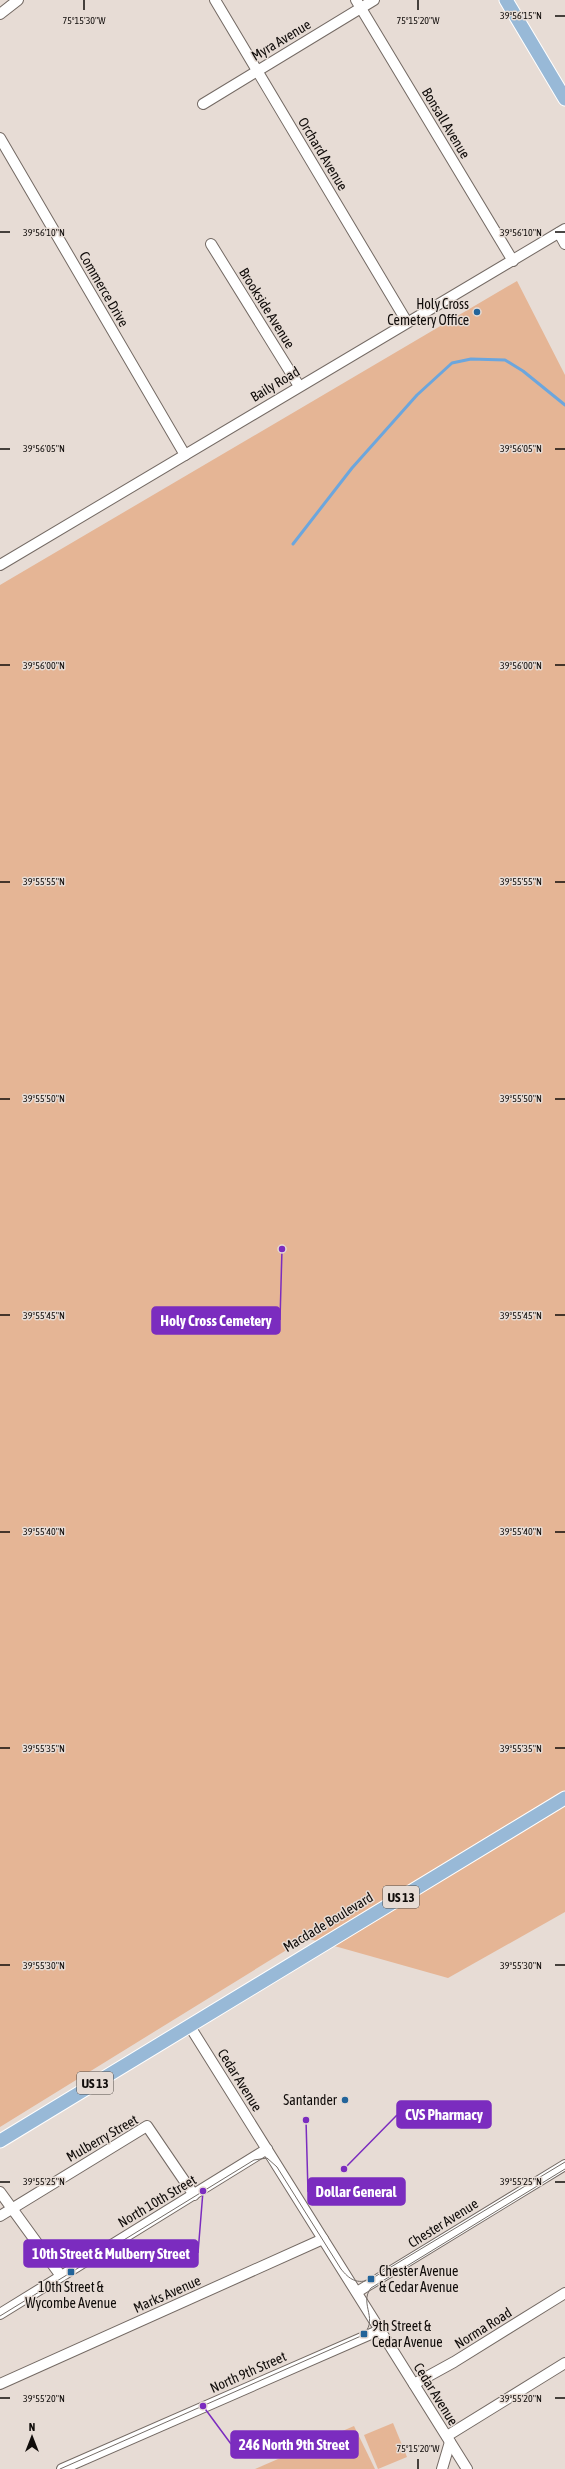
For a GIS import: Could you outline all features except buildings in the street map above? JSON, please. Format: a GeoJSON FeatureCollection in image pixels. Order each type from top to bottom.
{"type":"FeatureCollection","features":[{"type":"Feature","properties":{"kind":"main road"},"geometry":{"type":"LineString","coordinates":[[506,0],[565,99]]}},
{"type":"Feature","properties":{"kind":"main road","name":"Macdade Boulevard"},"geometry":{"type":"LineString","coordinates":[[189,2025],[565,1798]]}},
{"type":"Feature","properties":{"kind":"main road","name":"US 13"},"geometry":{"type":"LineString","coordinates":[[0,2142],[189,2025]]}},
{"type":"Feature","properties":{"kind":"street"},"geometry":{"type":"LineString","coordinates":[[0,14],[18,0]]}},
{"type":"Feature","properties":{"kind":"street","name":"Orchard Avenue"},"geometry":{"type":"LineString","coordinates":[[215,0],[258,70],[406,322]]}},
{"type":"Feature","properties":{"kind":"street","name":"Myra Avenue"},"geometry":{"type":"LineString","coordinates":[[202,104],[258,70],[359,4],[374,0]]}},
{"type":"Feature","properties":{"kind":"street","name":"Bonsall Avenue"},"geometry":{"type":"LineString","coordinates":[[359,4],[513,260]]}},
{"type":"Feature","properties":{"kind":"street","name":"Commerce Drive"},"geometry":{"type":"LineString","coordinates":[[0,138],[185,454]]}},
{"type":"Feature","properties":{"kind":"street"},"geometry":{"type":"LineString","coordinates":[[562,231],[565,244]]}},
{"type":"Feature","properties":{"kind":"street","name":"Baily Road"},"geometry":{"type":"LineString","coordinates":[[0,565],[406,322],[562,231]]}},
{"type":"Feature","properties":{"kind":"street","name":"Brookside Avenue"},"geometry":{"type":"LineString","coordinates":[[211,244],[299,386]]}},
{"type":"Feature","properties":{"kind":"street","name":"Cedar Avenue"},"geometry":{"type":"LineString","coordinates":[[189,2025],[467,2469]]}},
{"type":"Feature","properties":{"kind":"street","name":"Mulberry Street"},"geometry":{"type":"LineString","coordinates":[[0,2216],[147,2126],[194,2195]]}},
{"type":"Feature","properties":{"kind":"street","name":"North 10th Street"},"geometry":{"type":"LineString","coordinates":[[0,2314],[267,2149]]}},
{"type":"Feature","properties":{"kind":"street","name":"Chester Avenue"},"geometry":{"type":"LineString","coordinates":[[357,2292],[565,2165]]}},
{"type":"Feature","properties":{"kind":"street"},"geometry":{"type":"LineString","coordinates":[[0,2192],[61,2276]]}},
{"type":"Feature","properties":{"kind":"street","name":"Marks Avenue"},"geometry":{"type":"LineString","coordinates":[[0,2384],[322,2239]]}},
{"type":"Feature","properties":{"kind":"street","name":"Norma Road"},"geometry":{"type":"LineString","coordinates":[[414,2384],[454,2362],[565,2293]]}},
{"type":"Feature","properties":{"kind":"street","name":"North 9th Street"},"geometry":{"type":"LineString","coordinates":[[62,2469],[380,2330]]}},
{"type":"Feature","properties":{"kind":"street"},"geometry":{"type":"LineString","coordinates":[[442,2469],[448,2439],[565,2363]]}},
{"type":"Feature","properties":{"kind":"shaded area"},"geometry":{"type":"Polygon","coordinates":[[[517,281],[565,375],[565,1912],[448,1978],[306,1938],[0,2127],[0,585],[517,281]]]}},
{"type":"Feature","properties":{"kind":"shaded area"},"geometry":{"type":"Polygon","coordinates":[[[393,2423],[407,2457],[378,2469],[364,2435],[393,2423]]]}},
{"type":"Feature","properties":{"kind":"shaded area"},"geometry":{"type":"Polygon","coordinates":[[[354,2426],[375,2469],[255,2469],[354,2426]]]}},
{"type":"Feature","properties":{"kind":"waterway"},"geometry":{"type":"LineString","coordinates":[[293,544],[352,468],[417,395],[452,363],[471,359],[505,360],[523,371],[565,405]]}},
{"type":"Feature","properties":{"kind":"tram line"},"geometry":{"type":"LineString","coordinates":[[0,2316],[254,2160],[267,2158],[277,2167],[341,2269],[347,2276],[357,2281],[366,2281],[371,2279],[565,2162]]}},
{"type":"Feature","properties":{"kind":"tram line"},"geometry":{"type":"LineString","coordinates":[[60,2469],[361,2336],[367,2330],[369,2324],[370,2318],[367,2300],[371,2288],[565,2169]]}},
{"type":"Feature","properties":{"kind":"place","name":"Holy Cross Cemetery Office"},"geometry":{"type":"Point","coordinates":[477,312]}},
{"type":"Feature","properties":{"kind":"place","name":"Holy Cross Cemetery"},"geometry":{"type":"Point","coordinates":[282,1249]}},
{"type":"Feature","properties":{"kind":"place","name":"Santander"},"geometry":{"type":"Point","coordinates":[345,2100]}},
{"type":"Feature","properties":{"kind":"place","name":"Dollar General"},"geometry":{"type":"Point","coordinates":[306,2120]}},
{"type":"Feature","properties":{"kind":"place","name":"CVS Pharmacy"},"geometry":{"type":"Point","coordinates":[344,2169]}},
{"type":"Feature","properties":{"kind":"place","name":"10th Street & Mulberry Street"},"geometry":{"type":"Point","coordinates":[203,2191]}},
{"type":"Feature","properties":{"kind":"place","name":"10th Street & Wycombe Avenue"},"geometry":{"type":"Point","coordinates":[71,2272]}},
{"type":"Feature","properties":{"kind":"place","name":"Chester Avenue & Cedar Avenue"},"geometry":{"type":"Point","coordinates":[371,2279]}},
{"type":"Feature","properties":{"kind":"place","name":"9th Street & Cedar Avenue"},"geometry":{"type":"Point","coordinates":[364,2334]}},
{"type":"Feature","properties":{"kind":"place","name":"246 North 9th Street"},"geometry":{"type":"Point","coordinates":[203,2406]}}]}
